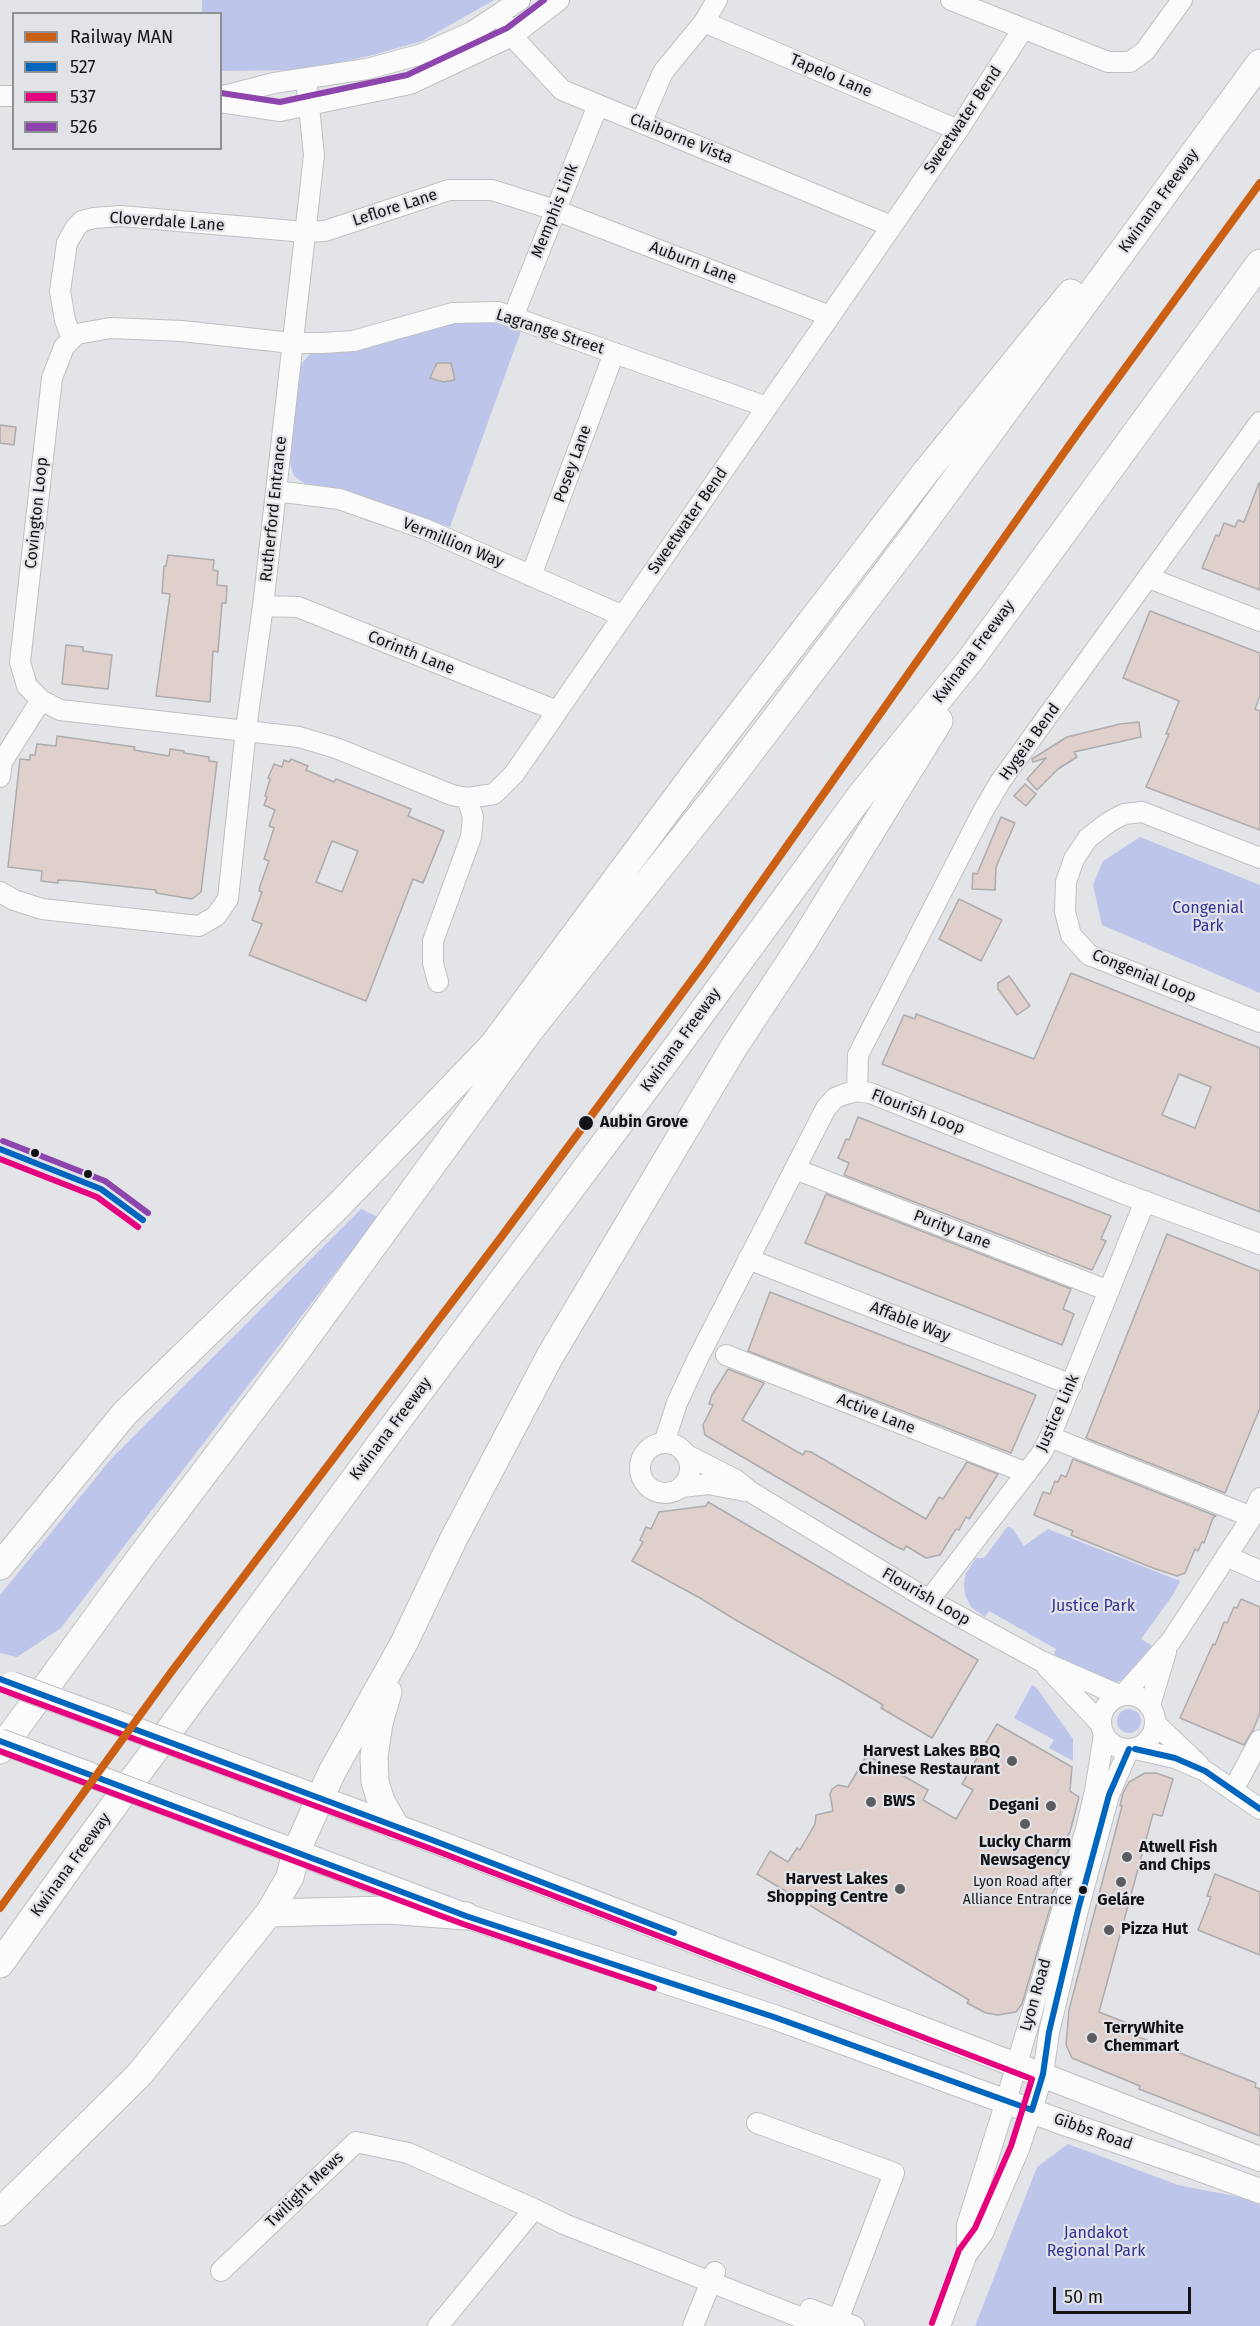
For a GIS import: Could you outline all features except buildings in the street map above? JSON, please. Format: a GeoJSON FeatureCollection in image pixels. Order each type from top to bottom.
{"type":"FeatureCollection","features":[{"type":"Feature","properties":{"kind":"highway","name":"Kwinana Freeway"},"geometry":{"type":"LineString","coordinates":[[0,1750],[143,1554],[298,1349],[530,1030],[733,775],[914,536],[1260,63]]}},
{"type":"Feature","properties":{"kind":"highway"},"geometry":{"type":"LineString","coordinates":[[5,1557],[125,1413],[339,1205],[493,1045],[698,769],[925,472],[1110,247],[1148,216]]}},
{"type":"Feature","properties":{"kind":"highway","name":"Kwinana Freeway"},"geometry":{"type":"LineString","coordinates":[[0,1964],[84,1845],[861,795],[971,659],[1260,263]]}},
{"type":"Feature","properties":{"kind":"highway"},"geometry":{"type":"LineString","coordinates":[[0,2212],[139,2075],[269,1913],[290,1877],[297,1852],[319,1799],[404,1643],[453,1540],[550,1356],[734,1047],[801,945],[958,690],[971,659]]}},
{"type":"Feature","properties":{"kind":"highway"},"geometry":{"type":"LineString","coordinates":[[395,1826],[381,1801],[375,1782],[374,1756],[379,1723],[404,1643]]}},
{"type":"Feature","properties":{"kind":"highway"},"geometry":{"type":"LineString","coordinates":[[269,1913],[388,1910],[466,1916]]}},
{"type":"Feature","properties":{"kind":"main road"},"geometry":{"type":"LineString","coordinates":[[6,1681],[395,1826],[1017,2063],[1260,2159]]}},
{"type":"Feature","properties":{"kind":"main road","name":"Gibbs Road"},"geometry":{"type":"LineString","coordinates":[[0,1741],[466,1916],[774,2017],[1260,2191]]}},
{"type":"Feature","properties":{"kind":"street"},"geometry":{"type":"LineString","coordinates":[[222,99],[274,83],[367,69],[422,54],[472,32],[520,0]]}},
{"type":"Feature","properties":{"kind":"street"},"geometry":{"type":"LineString","coordinates":[[222,100],[279,111],[410,84],[512,36],[559,0]]}},
{"type":"Feature","properties":{"kind":"street"},"geometry":{"type":"LineString","coordinates":[[641,123],[663,72],[704,22],[717,0]]}},
{"type":"Feature","properties":{"kind":"street"},"geometry":{"type":"LineString","coordinates":[[951,0],[1108,62],[1130,62],[1145,51],[1182,0]]}},
{"type":"Feature","properties":{"kind":"street","name":"Claiborne Vista"},"geometry":{"type":"LineString","coordinates":[[500,15],[512,36],[562,90],[891,226]]}},
{"type":"Feature","properties":{"kind":"street","name":"Tapelo Lane"},"geometry":{"type":"LineString","coordinates":[[704,22],[958,130]]}},
{"type":"Feature","properties":{"kind":"street","name":"Sweetwater Bend"},"geometry":{"type":"LineString","coordinates":[[246,729],[299,736],[336,748],[452,795],[467,798],[494,794],[514,774],[958,130],[1023,29]]}},
{"type":"Feature","properties":{"kind":"street","name":"Rutherford Entrance"},"geometry":{"type":"LineString","coordinates":[[0,892],[14,900],[42,909],[199,926],[216,916],[228,898],[314,155],[306,78]]}},
{"type":"Feature","properties":{"kind":"street","name":"Memphis Link"},"geometry":{"type":"LineString","coordinates":[[513,317],[598,105]]}},
{"type":"Feature","properties":{"kind":"street","name":"Leflore Lane"},"geometry":{"type":"LineString","coordinates":[[305,232],[325,231],[449,190],[492,190],[555,210]]}},
{"type":"Feature","properties":{"kind":"street","name":"Auburn Lane"},"geometry":{"type":"LineString","coordinates":[[555,210],[830,315]]}},
{"type":"Feature","properties":{"kind":"street","name":"Cloverdale Lane"},"geometry":{"type":"LineString","coordinates":[[72,339],[65,320],[60,291],[67,243],[82,221],[120,216],[305,232]]}},
{"type":"Feature","properties":{"kind":"street","name":"Lagrange Street"},"geometry":{"type":"LineString","coordinates":[[292,343],[353,340],[453,313],[498,312],[767,407]]}},
{"type":"Feature","properties":{"kind":"street"},"geometry":{"type":"LineString","coordinates":[[72,339],[77,334],[110,328],[182,331],[292,343]]}},
{"type":"Feature","properties":{"kind":"street","name":"Covington Loop"},"geometry":{"type":"LineString","coordinates":[[41,700],[27,686],[20,662],[52,378],[64,347],[72,339]]}},
{"type":"Feature","properties":{"kind":"street","name":"Posey Lane"},"geometry":{"type":"LineString","coordinates":[[531,576],[614,353]]}},
{"type":"Feature","properties":{"kind":"street","name":"Hygeia Bend"},"geometry":{"type":"LineString","coordinates":[[857,1091],[858,1055],[1000,782],[1260,422]]}},
{"type":"Feature","properties":{"kind":"street","name":"Vermillion Way"},"geometry":{"type":"LineString","coordinates":[[276,491],[339,499],[425,529],[623,616]]}},
{"type":"Feature","properties":{"kind":"street"},"geometry":{"type":"LineString","coordinates":[[1149,578],[1260,621]]}},
{"type":"Feature","properties":{"kind":"street","name":"Corinth Lane"},"geometry":{"type":"LineString","coordinates":[[263,606],[297,607],[557,711]]}},
{"type":"Feature","properties":{"kind":"street"},"geometry":{"type":"LineString","coordinates":[[0,777],[2,762],[41,700],[60,710],[98,716],[246,729]]}},
{"type":"Feature","properties":{"kind":"street"},"geometry":{"type":"LineString","coordinates":[[438,982],[433,963],[434,941],[471,837],[472,817],[467,798]]}},
{"type":"Feature","properties":{"kind":"street","name":"Congenial Loop"},"geometry":{"type":"LineString","coordinates":[[1260,858],[1142,812],[1124,814],[1108,822],[1088,838],[1074,859],[1066,882],[1065,912],[1071,935],[1089,955],[1260,1022]]}},
{"type":"Feature","properties":{"kind":"street","name":"Flourish Loop"},"geometry":{"type":"LineString","coordinates":[[663,1443],[677,1403],[748,1259],[826,1108],[835,1098],[857,1091],[870,1093],[1260,1244]]}},
{"type":"Feature","properties":{"kind":"street","name":"Purity Lane"},"geometry":{"type":"LineString","coordinates":[[795,1169],[1109,1291]]}},
{"type":"Feature","properties":{"kind":"street","name":"Justice Link"},"geometry":{"type":"LineString","coordinates":[[929,1600],[1027,1473],[1050,1437],[1145,1201]]}},
{"type":"Feature","properties":{"kind":"street","name":"Affable Way"},"geometry":{"type":"LineString","coordinates":[[748,1259],[1072,1385]]}},
{"type":"Feature","properties":{"kind":"street","name":"Active Lane"},"geometry":{"type":"LineString","coordinates":[[726,1354],[1027,1473]]}},
{"type":"Feature","properties":{"kind":"street"},"geometry":{"type":"LineString","coordinates":[[1050,1437],[1252,1517]]}},
{"type":"Feature","properties":{"kind":"street"},"geometry":{"type":"LineString","coordinates":[[663,1443],[676,1446],[685,1454],[690,1467],[687,1481],[682,1487],[669,1493],[654,1491],[643,1482],[639,1468],[643,1455],[652,1446],[663,1443]]}},
{"type":"Feature","properties":{"kind":"street","name":"Flourish Loop"},"geometry":{"type":"LineString","coordinates":[[685,1454],[736,1480],[751,1492],[929,1600],[1041,1661],[1122,1696]]}},
{"type":"Feature","properties":{"kind":"street","name":"Flourish Loop"},"geometry":{"type":"LineString","coordinates":[[682,1487],[708,1484],[751,1492]]}},
{"type":"Feature","properties":{"kind":"street"},"geometry":{"type":"LineString","coordinates":[[1122,1696],[1171,1641],[1252,1517],[1260,1498]]}},
{"type":"Feature","properties":{"kind":"street"},"geometry":{"type":"LineString","coordinates":[[1226,1556],[1260,1571]]}},
{"type":"Feature","properties":{"kind":"street"},"geometry":{"type":"LineString","coordinates":[[1132,1749],[1149,1740],[1158,1675],[1171,1641]]}},
{"type":"Feature","properties":{"kind":"street","name":"Flourish Loop"},"geometry":{"type":"LineString","coordinates":[[1041,1661],[1102,1729]]}},
{"type":"Feature","properties":{"kind":"street"},"geometry":{"type":"LineString","coordinates":[[1205,1771],[1138,1696],[1122,1696],[1112,1700],[1106,1707],[1102,1729],[1114,1745],[1175,1758],[1205,1771],[1260,1809]]}},
{"type":"Feature","properties":{"kind":"street","name":"Lyon Road"},"geometry":{"type":"LineString","coordinates":[[967,2254],[967,2225],[1086,1829],[1095,1791],[1102,1729]]}},
{"type":"Feature","properties":{"kind":"street"},"geometry":{"type":"LineString","coordinates":[[1233,1790],[1260,1740]]}},
{"type":"Feature","properties":{"kind":"street","name":"Lyon Road"},"geometry":{"type":"LineString","coordinates":[[940,2326],[967,2254],[983,2233],[1019,2149],[1032,2110],[1042,2074],[1053,2012],[1109,1795],[1132,1749]]}},
{"type":"Feature","properties":{"kind":"street"},"geometry":{"type":"LineString","coordinates":[[757,2122],[894,2173],[826,2322]]}},
{"type":"Feature","properties":{"kind":"street","name":"Twilight Mews"},"geometry":{"type":"LineString","coordinates":[[221,2271],[356,2142],[408,2154],[534,2209],[568,2214],[712,2277],[826,2322]]}},
{"type":"Feature","properties":{"kind":"street"},"geometry":{"type":"LineString","coordinates":[[438,2326],[534,2209]]}},
{"type":"Feature","properties":{"kind":"street"},"geometry":{"type":"LineString","coordinates":[[693,2326],[712,2277]]}},
{"type":"Feature","properties":{"kind":"green space"},"geometry":{"type":"Polygon","coordinates":[[[202,0],[494,0],[422,41],[369,56],[303,70],[222,71],[222,12],[202,12],[202,0]]]}},
{"type":"Feature","properties":{"kind":"green space"},"geometry":{"type":"Polygon","coordinates":[[[451,320],[487,320],[521,331],[450,527],[364,498],[323,490],[304,483],[294,476],[289,461],[294,379],[301,364],[311,353],[451,320]]]}},
{"type":"Feature","properties":{"kind":"green space","name":"Congenial Park"},"geometry":{"type":"Polygon","coordinates":[[[1140,837],[1260,885],[1260,993],[1102,925],[1093,885],[1103,861],[1140,837]]]}},
{"type":"Feature","properties":{"kind":"green space"},"geometry":{"type":"Polygon","coordinates":[[[361,1209],[378,1217],[61,1628],[17,1657],[0,1653],[0,1595],[111,1459],[361,1209]]]}},
{"type":"Feature","properties":{"kind":"green space","name":"Justice Park"},"geometry":{"type":"Polygon","coordinates":[[[1008,1526],[1013,1529],[1024,1546],[1048,1529],[1180,1581],[1175,1592],[1141,1639],[1154,1647],[1130,1676],[1113,1684],[1053,1657],[1056,1649],[989,1611],[985,1617],[971,1607],[965,1595],[966,1573],[976,1558],[984,1558],[1008,1526]]]}},
{"type":"Feature","properties":{"kind":"green space"},"geometry":{"type":"Polygon","coordinates":[[[1032,1685],[1036,1687],[1073,1739],[1073,1761],[1049,1748],[1054,1740],[1014,1718],[1032,1685]]]}},
{"type":"Feature","properties":{"kind":"green space"},"geometry":{"type":"Polygon","coordinates":[[[1129,1709],[1134,1710],[1140,1716],[1140,1726],[1134,1732],[1129,1733],[1124,1732],[1118,1726],[1117,1721],[1118,1716],[1124,1710],[1129,1709]]]}},
{"type":"Feature","properties":{"kind":"green space","name":"Jandakot Regional Park"},"geometry":{"type":"Polygon","coordinates":[[[1068,2144],[1178,2185],[1240,2197],[1260,2205],[1260,2326],[975,2326],[1037,2167],[1068,2144]]]}},
{"type":"Feature","properties":{"kind":"rail line","name":"MAN"},"geometry":{"type":"LineString","coordinates":[[0,1908],[172,1671],[502,1236],[703,965],[1080,430],[1260,183]]}},
{"type":"Feature","properties":{"kind":"transit line","name":"526"},"geometry":{"type":"LineString","coordinates":[[222,93],[280,102],[407,75],[507,28],[544,0]]}},
{"type":"Feature","properties":{"kind":"transit line","name":"526"},"geometry":{"type":"LineString","coordinates":[[3,1141],[105,1181],[148,1213]]}},
{"type":"Feature","properties":{"kind":"transit line","name":"527"},"geometry":{"type":"LineString","coordinates":[[0,1149],[101,1189],[143,1220]]}},
{"type":"Feature","properties":{"kind":"transit line","name":"537"},"geometry":{"type":"LineString","coordinates":[[0,1159],[97,1197],[138,1227]]}},
{"type":"Feature","properties":{"kind":"transit line","name":"527"},"geometry":{"type":"LineString","coordinates":[[0,1679],[674,1933]]}},
{"type":"Feature","properties":{"kind":"transit line","name":"537"},"geometry":{"type":"LineString","coordinates":[[0,1689],[429,1848],[1032,2079],[1011,2146],[975,2228],[959,2250],[932,2323]]}},
{"type":"Feature","properties":{"kind":"transit line","name":"527"},"geometry":{"type":"LineString","coordinates":[[0,1741],[466,1916],[774,2017],[1032,2110],[1043,2074],[1049,2032],[1078,1910],[1109,1795],[1129,1749]]}},
{"type":"Feature","properties":{"kind":"transit line","name":"527"},"geometry":{"type":"LineString","coordinates":[[1135,1749],[1175,1758],[1205,1771],[1260,1809]]}},
{"type":"Feature","properties":{"kind":"transit line","name":"537"},"geometry":{"type":"LineString","coordinates":[[0,1751],[463,1924],[654,1988]]}},
{"type":"Feature","properties":{"kind":"place","name":"Aubin Grove"},"geometry":{"type":"Point","coordinates":[586,1123]}},
{"type":"Feature","properties":{"kind":"place","name":"Harvest Lakes BBQ Chinese Restaurant"},"geometry":{"type":"Point","coordinates":[1012,1761]}},
{"type":"Feature","properties":{"kind":"place","name":"BWS"},"geometry":{"type":"Point","coordinates":[871,1802]}},
{"type":"Feature","properties":{"kind":"place","name":"Degani"},"geometry":{"type":"Point","coordinates":[1051,1806]}},
{"type":"Feature","properties":{"kind":"place","name":"Lucky Charm Newsagency"},"geometry":{"type":"Point","coordinates":[1025,1824]}},
{"type":"Feature","properties":{"kind":"place","name":"Atwell Fish and Chips"},"geometry":{"type":"Point","coordinates":[1127,1857]}},
{"type":"Feature","properties":{"kind":"place","name":"Geláre"},"geometry":{"type":"Point","coordinates":[1121,1882]}},
{"type":"Feature","properties":{"kind":"place","name":"Harvest Lakes Shopping Centre"},"geometry":{"type":"Point","coordinates":[900,1889]}},
{"type":"Feature","properties":{"kind":"place","name":"Lyon Road after Alliance Entrance"},"geometry":{"type":"Point","coordinates":[1083,1890]}},
{"type":"Feature","properties":{"kind":"place","name":"Pizza Hut"},"geometry":{"type":"Point","coordinates":[1109,1930]}},
{"type":"Feature","properties":{"kind":"place","name":"TerryWhite Chemmart"},"geometry":{"type":"Point","coordinates":[1092,2038]}}]}
